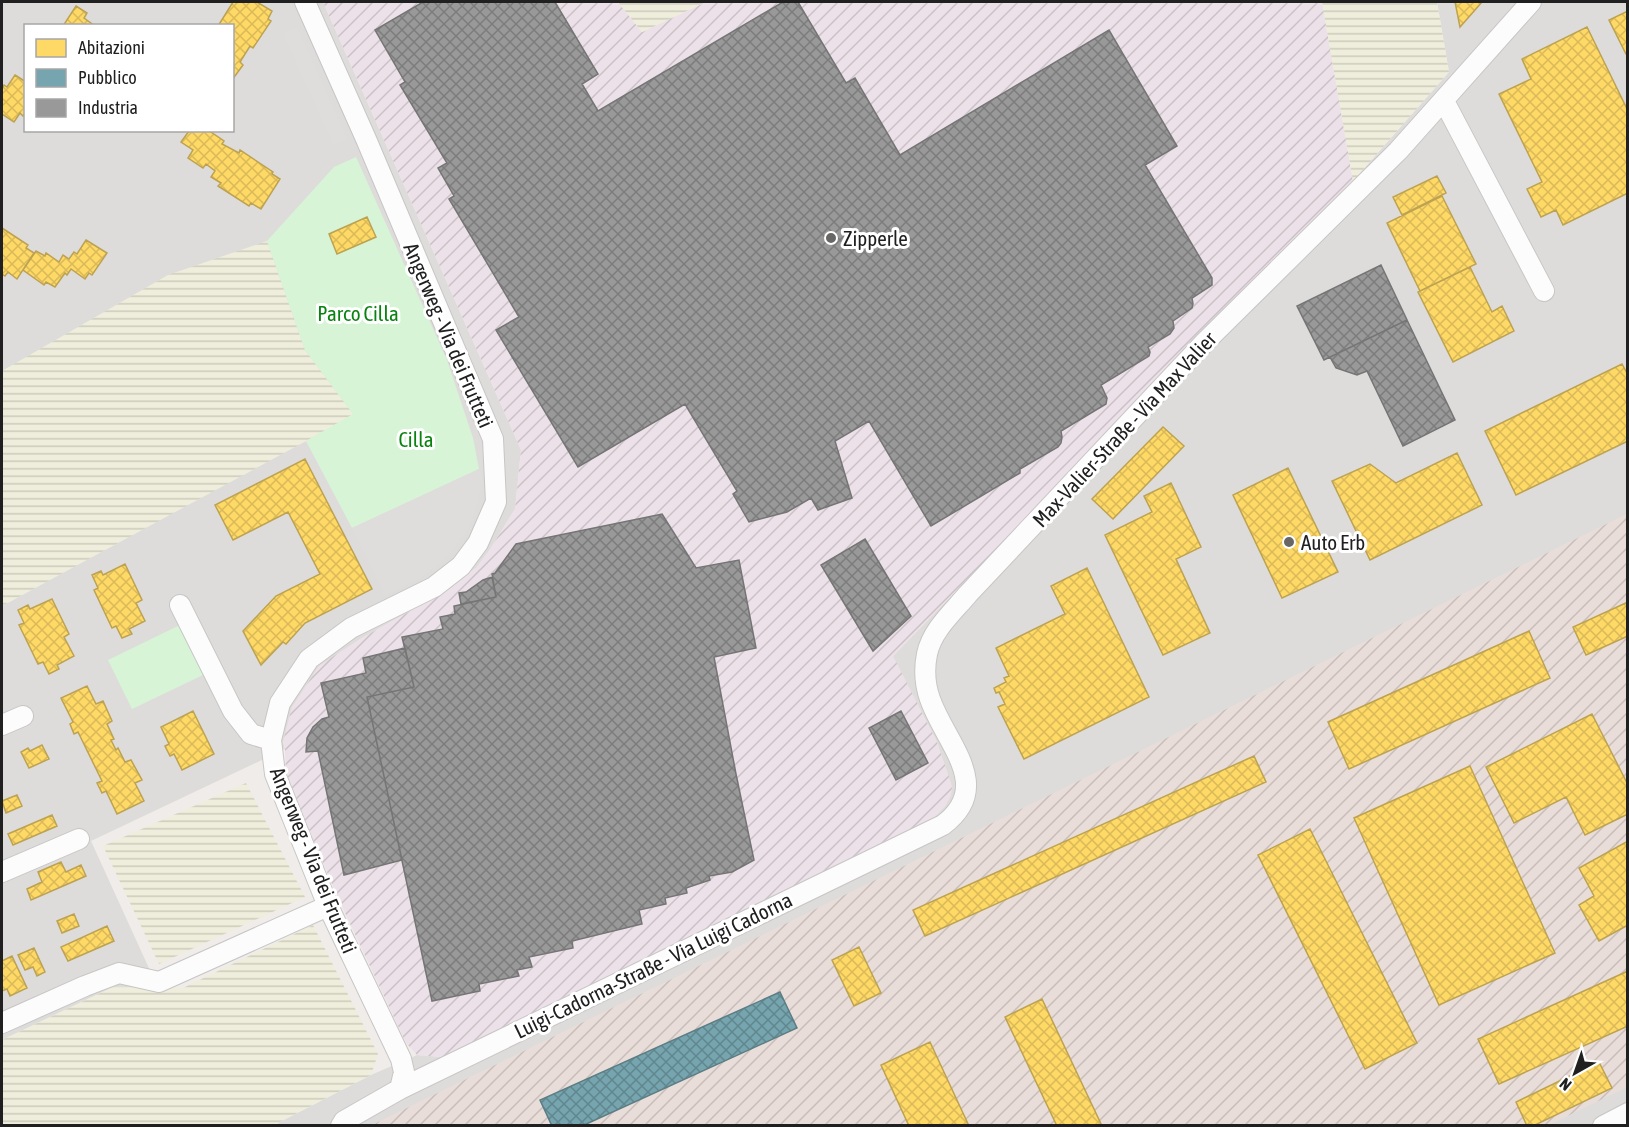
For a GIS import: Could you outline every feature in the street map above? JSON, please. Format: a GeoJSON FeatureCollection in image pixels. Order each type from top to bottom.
{"type":"FeatureCollection","features":[{"type":"Feature","properties":{"kind":"street","name":"Angerweg - Via dei Frutteti"},"geometry":{"type":"LineString","coordinates":[[305,2],[366,139],[493,439],[496,502],[478,543],[461,566],[434,587],[351,628],[309,659],[280,703],[271,740],[275,774],[328,906],[401,1059],[404,1072],[400,1089]]}},
{"type":"Feature","properties":{"kind":"street","name":"Max-Valier-Straße - Via Max Valier"},"geometry":{"type":"LineString","coordinates":[[963,803],[966,778],[930,699],[925,674],[927,652],[936,632],[968,594],[1196,351],[1398,151],[1531,2]]}},
{"type":"Feature","properties":{"kind":"street"},"geometry":{"type":"LineString","coordinates":[[1444,101],[1544,291]]}},
{"type":"Feature","properties":{"kind":"street"},"geometry":{"type":"LineString","coordinates":[[180,605],[233,711],[251,734],[271,740]]}},
{"type":"Feature","properties":{"kind":"street"},"geometry":{"type":"LineString","coordinates":[[2,724],[23,716]]}},
{"type":"Feature","properties":{"kind":"street","name":"Luigi-Cadorna-Straße - Via Luigi Cadorna"},"geometry":{"type":"LineString","coordinates":[[341,1125],[344,1121],[400,1089],[943,825],[955,815],[963,803]]}},
{"type":"Feature","properties":{"kind":"street"},"geometry":{"type":"LineString","coordinates":[[2,872],[79,839]]}},
{"type":"Feature","properties":{"kind":"street"},"geometry":{"type":"LineString","coordinates":[[2,1023],[120,973],[159,982],[328,906]]}},
{"type":"Feature","properties":{"kind":"street"},"geometry":{"type":"LineString","coordinates":[[1603,1125],[1628,1113]]}},
{"type":"Feature","properties":{"kind":"shaded area"},"geometry":{"type":"Polygon","coordinates":[[[2,2],[323,2],[521,450],[515,509],[477,567],[450,589],[360,639],[283,742],[285,749],[91,841],[158,988],[113,987],[2,1040],[2,606],[113,545],[15,364],[2,371],[2,2]]]}},
{"type":"Feature","properties":{"kind":"shaded area"},"geometry":{"type":"Polygon","coordinates":[[[305,2],[318,2],[378,134],[366,139],[305,2]]]}},
{"type":"Feature","properties":{"kind":"shaded area"},"geometry":{"type":"Polygon","coordinates":[[[323,2],[618,2],[642,32],[706,2],[1322,2],[1353,181],[893,656],[937,742],[952,786],[951,795],[945,806],[931,820],[443,1057],[417,1055],[406,1043],[338,898],[286,776],[283,742],[292,707],[319,666],[360,639],[450,589],[477,567],[515,509],[521,450],[323,2]]]}},
{"type":"Feature","properties":{"kind":"shaded area"},"geometry":{"type":"Polygon","coordinates":[[[1437,2],[1627,2],[1627,1125],[279,1126],[278,1123],[371,1075],[417,1055],[443,1057],[931,820],[945,806],[951,795],[937,742],[892,657],[1353,181],[1449,72],[1437,2]]]}},
{"type":"Feature","properties":{"kind":"shaded area"},"geometry":{"type":"Polygon","coordinates":[[[297,27],[347,139],[333,144],[283,34],[297,27]]]}},
{"type":"Feature","properties":{"kind":"shaded area"},"geometry":{"type":"Polygon","coordinates":[[[479,469],[482,480],[475,511],[462,537],[447,557],[423,577],[385,596],[352,528],[479,469]]]}},
{"type":"Feature","properties":{"kind":"shaded area"},"geometry":{"type":"Polygon","coordinates":[[[1627,514],[1627,1087],[1549,1125],[370,1126],[1627,514]]]}},
{"type":"Feature","properties":{"kind":"green space"},"geometry":{"type":"Polygon","coordinates":[[[618,2],[706,2],[642,32],[618,2]]]}},
{"type":"Feature","properties":{"kind":"green space"},"geometry":{"type":"Polygon","coordinates":[[[1322,2],[1437,2],[1449,72],[1353,181],[1322,2]]]}},
{"type":"Feature","properties":{"kind":"green space","name":"Parco Cilla"},"geometry":{"type":"Polygon","coordinates":[[[356,157],[447,360],[473,438],[479,469],[352,528],[306,441],[353,414],[305,350],[267,241],[334,167],[356,157]]]}},
{"type":"Feature","properties":{"kind":"green space"},"geometry":{"type":"Polygon","coordinates":[[[267,241],[305,350],[354,415],[2,606],[2,371],[168,275],[267,241]]]}},
{"type":"Feature","properties":{"kind":"green space"},"geometry":{"type":"Polygon","coordinates":[[[180,625],[203,675],[132,709],[108,660],[180,625]]]}},
{"type":"Feature","properties":{"kind":"green space"},"geometry":{"type":"Polygon","coordinates":[[[246,783],[305,897],[159,964],[103,846],[246,783]]]}},
{"type":"Feature","properties":{"kind":"green space"},"geometry":{"type":"Polygon","coordinates":[[[313,925],[378,1054],[371,1075],[274,1125],[2,1126],[2,1040],[113,987],[183,988],[313,925]]]}},
{"type":"Feature","properties":{"kind":"building: Abitazioni"},"geometry":{"type":"Polygon","coordinates":[[[233,2],[257,2],[272,11],[268,19],[271,21],[253,48],[250,46],[240,62],[243,65],[234,77],[234,24],[219,24],[233,2]]]}},
{"type":"Feature","properties":{"kind":"building: Abitazioni"},"geometry":{"type":"Polygon","coordinates":[[[1455,2],[1482,2],[1460,27],[1455,2]]]}},
{"type":"Feature","properties":{"kind":"building: Abitazioni"},"geometry":{"type":"Polygon","coordinates":[[[76,6],[87,13],[84,18],[92,24],[64,24],[76,6]]]}},
{"type":"Feature","properties":{"kind":"building: Abitazioni"},"geometry":{"type":"Polygon","coordinates":[[[1628,11],[1628,54],[1626,54],[1609,20],[1628,11]]]}},
{"type":"Feature","properties":{"kind":"building: Abitazioni"},"geometry":{"type":"Polygon","coordinates":[[[1587,27],[1628,111],[1628,193],[1563,225],[1556,210],[1541,217],[1527,189],[1542,182],[1499,94],[1531,79],[1522,59],[1587,27]]]}},
{"type":"Feature","properties":{"kind":"building: Abitazioni"},"geometry":{"type":"Polygon","coordinates":[[[15,75],[24,81],[24,115],[20,113],[14,122],[2,114],[2,89],[4,85],[7,87],[15,75]]]}},
{"type":"Feature","properties":{"kind":"building: Abitazioni"},"geometry":{"type":"Polygon","coordinates":[[[188,132],[211,132],[224,141],[222,144],[239,153],[240,150],[280,179],[261,209],[251,203],[249,206],[218,186],[221,183],[211,177],[215,171],[206,164],[203,168],[188,158],[193,150],[181,142],[188,132]]]}},
{"type":"Feature","properties":{"kind":"building: Abitazioni"},"geometry":{"type":"Polygon","coordinates":[[[1437,176],[1446,193],[1402,215],[1393,197],[1437,176]]]}},
{"type":"Feature","properties":{"kind":"building: Abitazioni"},"geometry":{"type":"Polygon","coordinates":[[[1442,196],[1476,264],[1420,291],[1387,223],[1442,196]]]}},
{"type":"Feature","properties":{"kind":"building: Abitazioni"},"geometry":{"type":"Polygon","coordinates":[[[367,217],[376,237],[337,254],[329,234],[367,217]]]}},
{"type":"Feature","properties":{"kind":"building: Abitazioni"},"geometry":{"type":"Polygon","coordinates":[[[2,228],[28,245],[26,248],[34,253],[17,279],[8,272],[5,276],[2,274],[2,228]]]}},
{"type":"Feature","properties":{"kind":"building: Abitazioni"},"geometry":{"type":"Polygon","coordinates":[[[86,240],[107,253],[92,275],[89,273],[85,279],[71,269],[67,275],[65,273],[55,287],[46,282],[44,285],[23,270],[36,251],[45,256],[46,253],[59,262],[63,255],[69,259],[74,252],[77,254],[86,240]]]}},
{"type":"Feature","properties":{"kind":"building: Abitazioni"},"geometry":{"type":"Polygon","coordinates":[[[1470,267],[1492,312],[1502,306],[1514,331],[1453,362],[1418,292],[1470,267]]]}},
{"type":"Feature","properties":{"kind":"building: Abitazioni"},"geometry":{"type":"Polygon","coordinates":[[[1622,364],[1628,375],[1628,441],[1516,495],[1485,431],[1622,364]]]}},
{"type":"Feature","properties":{"kind":"building: Abitazioni"},"geometry":{"type":"Polygon","coordinates":[[[1163,427],[1184,446],[1113,519],[1092,499],[1163,427]]]}},
{"type":"Feature","properties":{"kind":"building: Abitazioni"},"geometry":{"type":"Polygon","coordinates":[[[1457,453],[1482,505],[1370,560],[1332,481],[1370,464],[1396,483],[1457,453]]]}},
{"type":"Feature","properties":{"kind":"building: Abitazioni"},"geometry":{"type":"Polygon","coordinates":[[[305,459],[372,589],[305,623],[286,644],[283,642],[261,665],[243,631],[276,596],[320,574],[288,512],[233,540],[215,505],[305,459]]]}},
{"type":"Feature","properties":{"kind":"building: Abitazioni","name":"Auto Erb"},"geometry":{"type":"Polygon","coordinates":[[[1288,468],[1338,572],[1282,598],[1233,495],[1288,468]]]}},
{"type":"Feature","properties":{"kind":"building: Abitazioni"},"geometry":{"type":"Polygon","coordinates":[[[1171,483],[1201,547],[1176,559],[1210,633],[1163,655],[1105,535],[1152,512],[1144,496],[1171,483]]]}},
{"type":"Feature","properties":{"kind":"building: Abitazioni"},"geometry":{"type":"Polygon","coordinates":[[[125,564],[142,600],[136,603],[145,621],[129,629],[132,634],[122,638],[116,626],[112,628],[94,590],[98,588],[92,575],[101,571],[103,575],[125,564]]]}},
{"type":"Feature","properties":{"kind":"building: Abitazioni"},"geometry":{"type":"Polygon","coordinates":[[[1087,568],[1149,697],[1024,759],[998,707],[1005,704],[999,692],[996,693],[994,688],[1006,682],[1004,678],[1009,676],[996,648],[1065,614],[1051,586],[1087,568]]]}},
{"type":"Feature","properties":{"kind":"building: Abitazioni"},"geometry":{"type":"Polygon","coordinates":[[[52,599],[69,634],[64,637],[74,656],[57,665],[59,669],[49,674],[43,662],[38,664],[19,625],[24,623],[18,610],[28,605],[30,609],[52,599]]]}},
{"type":"Feature","properties":{"kind":"building: Abitazioni"},"geometry":{"type":"Polygon","coordinates":[[[1628,602],[1628,636],[1586,655],[1573,627],[1628,602]]]}},
{"type":"Feature","properties":{"kind":"building: Abitazioni"},"geometry":{"type":"Polygon","coordinates":[[[1529,631],[1550,678],[1349,769],[1328,722],[1529,631]]]}},
{"type":"Feature","properties":{"kind":"building: Abitazioni"},"geometry":{"type":"Polygon","coordinates":[[[87,686],[96,704],[103,701],[112,721],[107,724],[116,750],[118,748],[125,762],[131,760],[142,780],[135,783],[144,801],[117,814],[106,791],[102,793],[97,783],[102,781],[78,732],[74,734],[70,724],[73,722],[61,698],[87,686]]]}},
{"type":"Feature","properties":{"kind":"building: Abitazioni"},"geometry":{"type":"Polygon","coordinates":[[[193,711],[214,754],[182,770],[174,754],[170,756],[165,746],[169,744],[161,727],[193,711]]]}},
{"type":"Feature","properties":{"kind":"building: Abitazioni"},"geometry":{"type":"Polygon","coordinates":[[[1592,714],[1628,785],[1628,814],[1585,835],[1566,797],[1514,823],[1486,767],[1592,714]]]}},
{"type":"Feature","properties":{"kind":"building: Abitazioni"},"geometry":{"type":"Polygon","coordinates":[[[42,745],[49,759],[29,768],[21,752],[28,748],[30,751],[42,745]]]}},
{"type":"Feature","properties":{"kind":"building: Abitazioni"},"geometry":{"type":"Polygon","coordinates":[[[1254,756],[1266,782],[925,936],[913,910],[1254,756]]]}},
{"type":"Feature","properties":{"kind":"building: Abitazioni"},"geometry":{"type":"Polygon","coordinates":[[[1470,766],[1555,953],[1439,1005],[1354,818],[1470,766]]]}},
{"type":"Feature","properties":{"kind":"building: Abitazioni"},"geometry":{"type":"Polygon","coordinates":[[[17,795],[22,806],[6,813],[2,801],[17,795]]]}},
{"type":"Feature","properties":{"kind":"building: Abitazioni"},"geometry":{"type":"Polygon","coordinates":[[[52,815],[57,826],[13,845],[8,834],[52,815]]]}},
{"type":"Feature","properties":{"kind":"building: Abitazioni"},"geometry":{"type":"Polygon","coordinates":[[[1310,829],[1417,1043],[1365,1069],[1258,855],[1310,829]]]}},
{"type":"Feature","properties":{"kind":"building: Abitazioni"},"geometry":{"type":"Polygon","coordinates":[[[1628,841],[1628,925],[1599,941],[1579,905],[1594,896],[1579,868],[1628,841]]]}},
{"type":"Feature","properties":{"kind":"building: Abitazioni"},"geometry":{"type":"Polygon","coordinates":[[[61,862],[66,872],[81,865],[86,876],[31,900],[27,889],[42,882],[38,872],[61,862]]]}},
{"type":"Feature","properties":{"kind":"building: Abitazioni"},"geometry":{"type":"Polygon","coordinates":[[[74,914],[79,926],[62,933],[57,921],[74,914]]]}},
{"type":"Feature","properties":{"kind":"building: Abitazioni"},"geometry":{"type":"Polygon","coordinates":[[[107,926],[114,941],[68,961],[61,947],[107,926]]]}},
{"type":"Feature","properties":{"kind":"building: Abitazioni"},"geometry":{"type":"Polygon","coordinates":[[[859,947],[881,993],[854,1006],[832,960],[859,947]]]}},
{"type":"Feature","properties":{"kind":"building: Abitazioni"},"geometry":{"type":"Polygon","coordinates":[[[34,948],[45,972],[37,976],[33,967],[25,970],[18,955],[34,948]]]}},
{"type":"Feature","properties":{"kind":"building: Abitazioni"},"geometry":{"type":"Polygon","coordinates":[[[12,956],[27,988],[10,996],[7,989],[2,991],[2,961],[12,956]]]}},
{"type":"Feature","properties":{"kind":"building: Abitazioni"},"geometry":{"type":"Polygon","coordinates":[[[1628,971],[1628,1026],[1499,1084],[1478,1039],[1628,971]]]}},
{"type":"Feature","properties":{"kind":"building: Abitazioni"},"geometry":{"type":"Polygon","coordinates":[[[1042,999],[1102,1126],[1057,1126],[1005,1017],[1042,999]]]}},
{"type":"Feature","properties":{"kind":"building: Abitazioni"},"geometry":{"type":"Polygon","coordinates":[[[930,1042],[969,1126],[909,1126],[881,1065],[930,1042]]]}},
{"type":"Feature","properties":{"kind":"building: Abitazioni"},"geometry":{"type":"Polygon","coordinates":[[[1599,1062],[1612,1088],[1533,1126],[1527,1126],[1516,1102],[1599,1062]]]}},
{"type":"Feature","properties":{"kind":"building: Pubblico"},"geometry":{"type":"Polygon","coordinates":[[[780,992],[797,1028],[582,1126],[552,1126],[540,1100],[780,992]]]}},
{"type":"Feature","properties":{"kind":"building: Industria","name":"Zipperle"},"geometry":{"type":"Polygon","coordinates":[[[423,2],[555,2],[598,74],[582,84],[598,111],[783,2],[798,2],[846,83],[855,78],[900,155],[1109,30],[1177,146],[1145,165],[1212,278],[1212,285],[1192,298],[1192,308],[1173,321],[1174,328],[1170,334],[1148,347],[1149,356],[1101,385],[1107,398],[1106,404],[1061,431],[1061,443],[1058,447],[1020,469],[1020,473],[931,526],[869,421],[835,441],[852,498],[818,510],[811,498],[787,512],[749,522],[733,494],[737,491],[685,404],[578,467],[496,330],[519,317],[449,199],[454,196],[438,168],[447,163],[400,85],[405,82],[375,30],[423,2]]]}},
{"type":"Feature","properties":{"kind":"building: Industria"},"geometry":{"type":"Polygon","coordinates":[[[1381,265],[1407,320],[1324,360],[1297,306],[1381,265]]]}},
{"type":"Feature","properties":{"kind":"building: Industria"},"geometry":{"type":"Polygon","coordinates":[[[1407,320],[1455,420],[1403,446],[1367,371],[1357,375],[1336,368],[1330,357],[1407,320]]]}},
{"type":"Feature","properties":{"kind":"building: Industria"},"geometry":{"type":"Polygon","coordinates":[[[662,514],[696,568],[739,560],[756,648],[714,657],[754,860],[732,872],[709,876],[710,880],[686,888],[687,893],[665,898],[666,904],[639,910],[642,924],[572,941],[573,948],[529,957],[532,967],[517,970],[519,976],[479,984],[480,991],[432,1001],[367,697],[414,687],[402,637],[443,629],[440,617],[455,614],[454,606],[496,597],[492,574],[516,544],[662,514]]]}},
{"type":"Feature","properties":{"kind":"building: Industria"},"geometry":{"type":"Polygon","coordinates":[[[865,539],[911,616],[873,651],[821,565],[865,539]]]}},
{"type":"Feature","properties":{"kind":"building: Industria"},"geometry":{"type":"Polygon","coordinates":[[[492,577],[496,597],[461,604],[459,593],[466,592],[483,580],[492,577]]]}},
{"type":"Feature","properties":{"kind":"building: Industria"},"geometry":{"type":"Polygon","coordinates":[[[405,648],[414,687],[367,697],[402,860],[344,875],[318,751],[306,752],[307,738],[313,727],[322,719],[329,717],[321,683],[366,673],[363,658],[405,648]]]}},
{"type":"Feature","properties":{"kind":"building: Industria"},"geometry":{"type":"Polygon","coordinates":[[[901,711],[928,763],[896,780],[869,728],[901,711]]]}},
{"type":"Feature","properties":{"kind":"place","name":"Zipperle"},"geometry":{"type":"Point","coordinates":[831,238]}},
{"type":"Feature","properties":{"kind":"place","name":"Auto Erb"},"geometry":{"type":"Point","coordinates":[1289,542]}},
{"type":"Feature","properties":{"kind":"park label","name":"Cilla"},"geometry":{"type":"Point","coordinates":[416,439]}}]}
